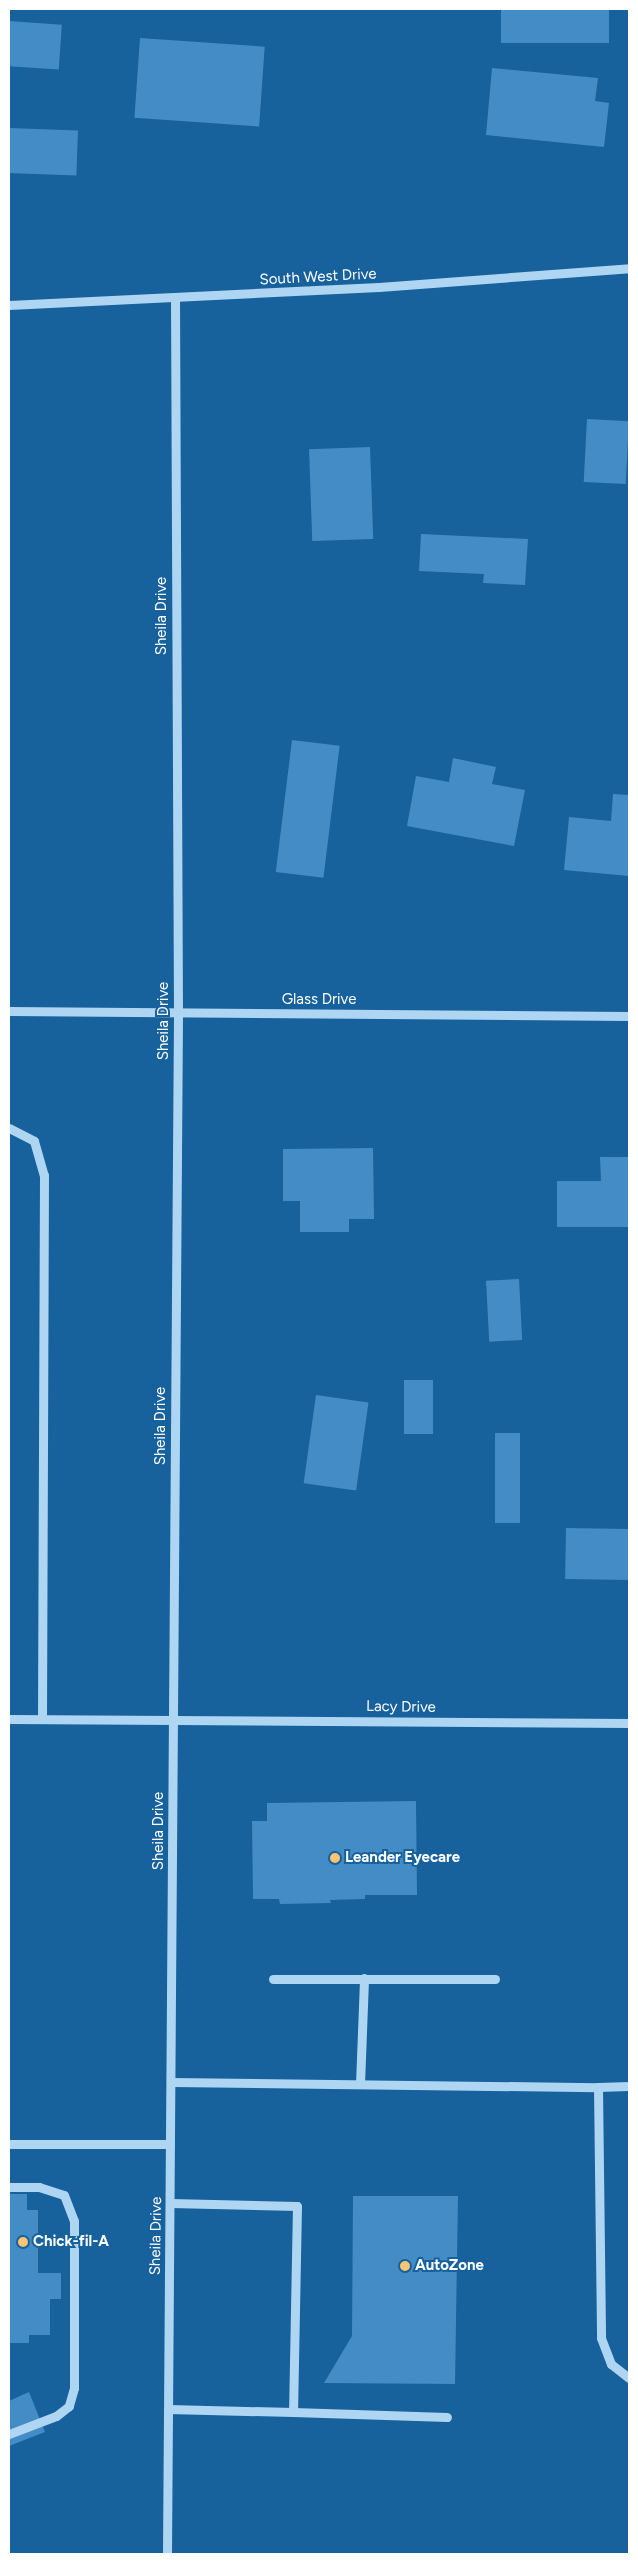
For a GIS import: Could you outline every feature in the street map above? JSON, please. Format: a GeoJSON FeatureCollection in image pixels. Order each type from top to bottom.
{"type":"FeatureCollection","features":[{"type":"Feature","properties":{"kind":"street","name":"South West Drive"},"geometry":{"type":"LineString","coordinates":[[9,305],[380,287],[629,268]]}},
{"type":"Feature","properties":{"kind":"street","name":"Sheila Drive"},"geometry":{"type":"LineString","coordinates":[[168,2554],[178,1013],[175,298]]}},
{"type":"Feature","properties":{"kind":"street","name":"Glass Drive"},"geometry":{"type":"LineString","coordinates":[[9,1011],[629,1016]]}},
{"type":"Feature","properties":{"kind":"street"},"geometry":{"type":"LineString","coordinates":[[9,1128],[34,1141],[44,1175],[42,1719]]}},
{"type":"Feature","properties":{"kind":"street","name":"Lacy Drive"},"geometry":{"type":"LineString","coordinates":[[9,1719],[629,1723]]}},
{"type":"Feature","properties":{"kind":"street"},"geometry":{"type":"LineString","coordinates":[[360,2084],[364,1978]]}},
{"type":"Feature","properties":{"kind":"street"},"geometry":{"type":"LineString","coordinates":[[273,1979],[495,1979]]}},
{"type":"Feature","properties":{"kind":"street"},"geometry":{"type":"LineString","coordinates":[[171,2082],[629,2086]]}},
{"type":"Feature","properties":{"kind":"street"},"geometry":{"type":"LineString","coordinates":[[598,2087],[601,2338],[611,2364],[629,2378]]}},
{"type":"Feature","properties":{"kind":"street"},"geometry":{"type":"LineString","coordinates":[[9,2144],[170,2144]]}},
{"type":"Feature","properties":{"kind":"street"},"geometry":{"type":"LineString","coordinates":[[9,2187],[39,2187],[64,2195],[74,2221],[74,2388],[69,2406],[56,2416],[9,2434]]}},
{"type":"Feature","properties":{"kind":"street"},"geometry":{"type":"LineString","coordinates":[[170,2203],[296,2206],[293,2412]]}},
{"type":"Feature","properties":{"kind":"street"},"geometry":{"type":"LineString","coordinates":[[168,2409],[447,2417]]}},
{"type":"Feature","properties":{"kind":"building"},"geometry":{"type":"Polygon","coordinates":[[[501,9],[609,9],[609,43],[501,43],[501,9]]]}},
{"type":"Feature","properties":{"kind":"building"},"geometry":{"type":"Polygon","coordinates":[[[9,21],[62,25],[59,70],[9,66],[9,21]]]}},
{"type":"Feature","properties":{"kind":"building"},"geometry":{"type":"Polygon","coordinates":[[[140,38],[265,47],[259,127],[134,118],[140,38]]]}},
{"type":"Feature","properties":{"kind":"building"},"geometry":{"type":"Polygon","coordinates":[[[492,68],[598,78],[595,101],[609,103],[604,147],[486,135],[492,68]]]}},
{"type":"Feature","properties":{"kind":"building"},"geometry":{"type":"Polygon","coordinates":[[[9,128],[78,130],[76,175],[9,173],[9,128]]]}},
{"type":"Feature","properties":{"kind":"building"},"geometry":{"type":"Polygon","coordinates":[[[587,419],[629,421],[626,484],[584,482],[587,419]]]}},
{"type":"Feature","properties":{"kind":"building"},"geometry":{"type":"Polygon","coordinates":[[[370,447],[373,539],[312,541],[309,449],[370,447]]]}},
{"type":"Feature","properties":{"kind":"building"},"geometry":{"type":"Polygon","coordinates":[[[421,534],[528,539],[525,585],[483,583],[484,574],[419,571],[421,534]]]}},
{"type":"Feature","properties":{"kind":"building"},"geometry":{"type":"Polygon","coordinates":[[[292,740],[340,746],[323,878],[276,872],[292,740]]]}},
{"type":"Feature","properties":{"kind":"building"},"geometry":{"type":"Polygon","coordinates":[[[453,758],[496,767],[492,784],[525,790],[514,846],[407,826],[416,776],[449,782],[453,758]]]}},
{"type":"Feature","properties":{"kind":"building"},"geometry":{"type":"Polygon","coordinates":[[[613,794],[629,795],[629,876],[564,870],[569,817],[611,821],[613,794]]]}},
{"type":"Feature","properties":{"kind":"building"},"geometry":{"type":"Polygon","coordinates":[[[373,1148],[374,1219],[349,1219],[349,1232],[300,1232],[300,1201],[283,1201],[283,1149],[373,1148]]]}},
{"type":"Feature","properties":{"kind":"building"},"geometry":{"type":"Polygon","coordinates":[[[600,1157],[629,1157],[629,1227],[557,1227],[557,1181],[601,1181],[600,1157]]]}},
{"type":"Feature","properties":{"kind":"building"},"geometry":{"type":"Polygon","coordinates":[[[519,1279],[522,1340],[489,1342],[486,1281],[519,1279]]]}},
{"type":"Feature","properties":{"kind":"building"},"geometry":{"type":"Polygon","coordinates":[[[404,1380],[433,1380],[433,1434],[404,1434],[404,1380]]]}},
{"type":"Feature","properties":{"kind":"building"},"geometry":{"type":"Polygon","coordinates":[[[316,1395],[368,1402],[356,1491],[304,1483],[316,1395]]]}},
{"type":"Feature","properties":{"kind":"building"},"geometry":{"type":"Polygon","coordinates":[[[495,1433],[520,1433],[520,1523],[495,1523],[495,1433]]]}},
{"type":"Feature","properties":{"kind":"building"},"geometry":{"type":"Polygon","coordinates":[[[566,1528],[629,1529],[628,1580],[565,1579],[566,1528]]]}},
{"type":"Feature","properties":{"kind":"building","name":"Leander Eyecare"},"geometry":{"type":"Polygon","coordinates":[[[416,1801],[417,1895],[365,1895],[365,1899],[330,1900],[331,1903],[280,1904],[279,1899],[253,1899],[252,1821],[267,1821],[267,1803],[416,1801]]]}},
{"type":"Feature","properties":{"kind":"building","name":"Chick-fil-A"},"geometry":{"type":"Polygon","coordinates":[[[9,2194],[27,2194],[27,2210],[38,2210],[38,2273],[61,2273],[61,2299],[50,2299],[50,2335],[29,2335],[29,2343],[9,2343],[9,2194]]]}},
{"type":"Feature","properties":{"kind":"building","name":"AutoZone"},"geometry":{"type":"Polygon","coordinates":[[[353,2196],[458,2196],[455,2384],[324,2383],[352,2336],[353,2196]]]}},
{"type":"Feature","properties":{"kind":"building"},"geometry":{"type":"Polygon","coordinates":[[[29,2392],[45,2432],[9,2446],[9,2401],[29,2392]]]}},
{"type":"Feature","properties":{"kind":"place","name":"Leander Eyecare"},"geometry":{"type":"Point","coordinates":[335,1858]}},
{"type":"Feature","properties":{"kind":"place","name":"Chick-fil-A"},"geometry":{"type":"Point","coordinates":[23,2242]}},
{"type":"Feature","properties":{"kind":"place","name":"AutoZone"},"geometry":{"type":"Point","coordinates":[405,2266]}}]}
